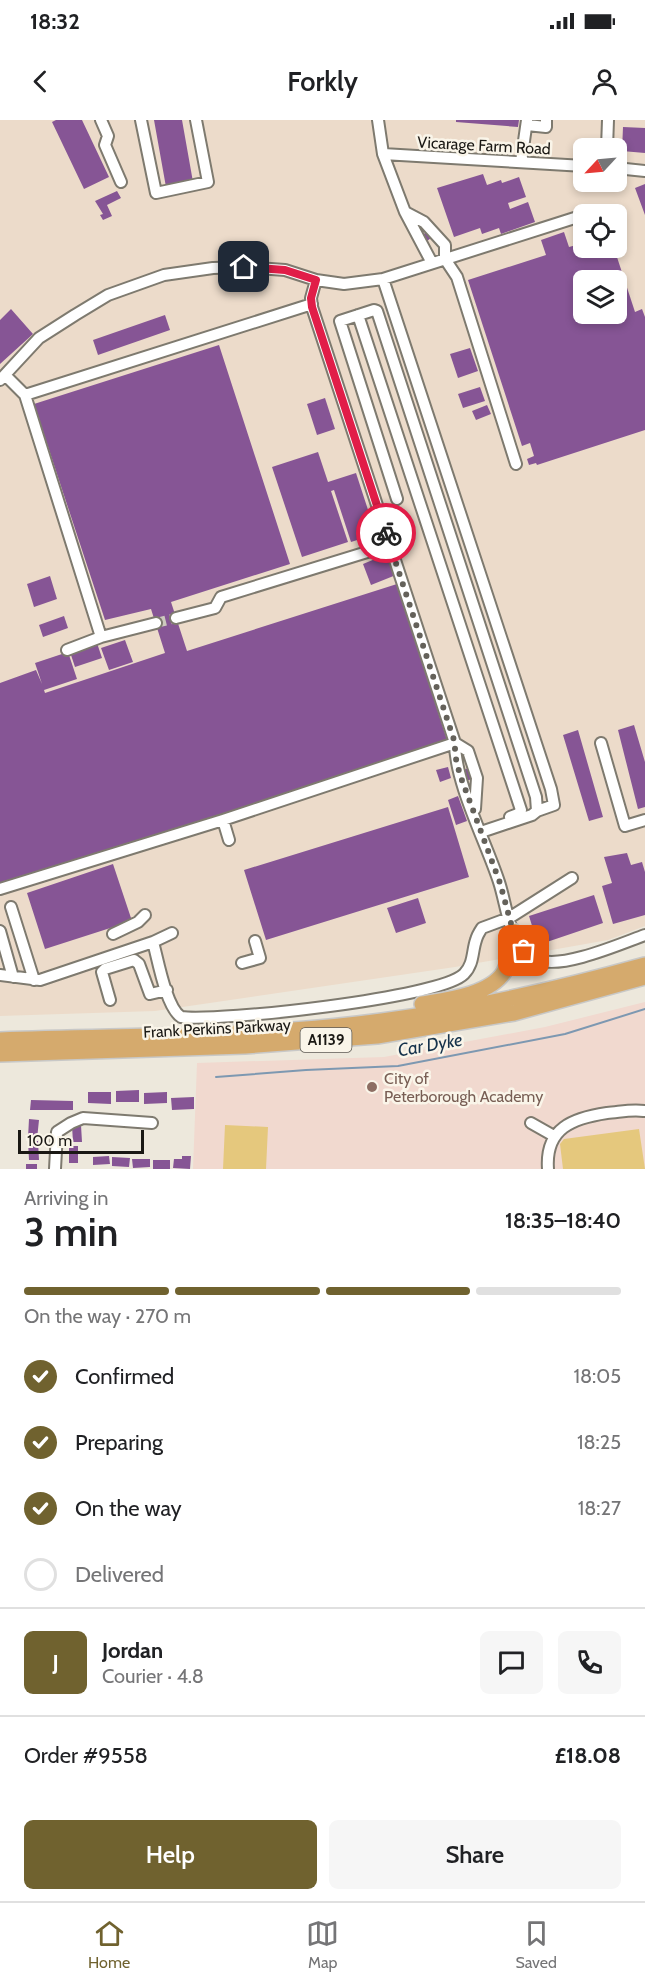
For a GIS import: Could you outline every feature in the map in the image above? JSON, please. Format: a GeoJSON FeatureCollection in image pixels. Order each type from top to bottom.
{"type":"FeatureCollection","features":[{"type":"Feature","properties":{"kind":"highway"},"geometry":{"type":"LineString","coordinates":[[285,1029],[441,1001],[485,988],[505,971],[511,924]]}},
{"type":"Feature","properties":{"kind":"highway","name":"Frank Perkins Parkway"},"geometry":{"type":"LineString","coordinates":[[0,1040],[247,1032],[380,1021],[468,1008],[575,985],[645,965]]}},
{"type":"Feature","properties":{"kind":"highway","name":"Frank Perkins Parkway"},"geometry":{"type":"LineString","coordinates":[[0,1054],[245,1046],[377,1036],[514,1013],[645,977]]}},
{"type":"Feature","properties":{"kind":"street"},"geometry":{"type":"LineString","coordinates":[[101,120],[108,136],[105,145],[122,182]]}},
{"type":"Feature","properties":{"kind":"street"},"geometry":{"type":"LineString","coordinates":[[141,120],[156,193],[208,182],[196,120]]}},
{"type":"Feature","properties":{"kind":"street"},"geometry":{"type":"LineString","coordinates":[[378,120],[383,154],[405,212],[432,263]]}},
{"type":"Feature","properties":{"kind":"street"},"geometry":{"type":"LineString","coordinates":[[521,162],[527,122],[546,127],[546,120]]}},
{"type":"Feature","properties":{"kind":"street"},"geometry":{"type":"LineString","coordinates":[[607,138],[608,120]]}},
{"type":"Feature","properties":{"kind":"street","name":"Vicarage Farm Road"},"geometry":{"type":"LineString","coordinates":[[383,154],[573,165]]}},
{"type":"Feature","properties":{"kind":"street"},"geometry":{"type":"LineString","coordinates":[[627,169],[645,171]]}},
{"type":"Feature","properties":{"kind":"street"},"geometry":{"type":"LineString","coordinates":[[405,212],[424,222],[445,245],[445,259],[457,278],[516,464]]}},
{"type":"Feature","properties":{"kind":"street"},"geometry":{"type":"LineString","coordinates":[[101,637],[25,395],[2,377],[39,338],[108,295],[164,275],[213,268],[244,267],[285,270],[316,280],[344,284],[383,279],[573,218]]}},
{"type":"Feature","properties":{"kind":"street"},"geometry":{"type":"LineString","coordinates":[[383,279],[551,789],[554,805],[481,832]]}},
{"type":"Feature","properties":{"kind":"street"},"geometry":{"type":"LineString","coordinates":[[316,280],[311,298],[312,304],[455,743],[468,751],[477,778],[475,816],[493,864],[511,924],[524,951],[540,960],[561,962],[645,935]]}},
{"type":"Feature","properties":{"kind":"street"},"geometry":{"type":"LineString","coordinates":[[25,395],[312,304]]}},
{"type":"Feature","properties":{"kind":"street"},"geometry":{"type":"LineString","coordinates":[[397,498],[339,321],[374,310],[377,311],[536,797],[537,811]]}},
{"type":"Feature","properties":{"kind":"street"},"geometry":{"type":"LineString","coordinates":[[358,315],[521,810],[510,817],[507,823]]}},
{"type":"Feature","properties":{"kind":"street"},"geometry":{"type":"LineString","coordinates":[[176,618],[215,608],[221,597],[390,545]]}},
{"type":"Feature","properties":{"kind":"street"},"geometry":{"type":"LineString","coordinates":[[67,650],[101,637],[156,623]]}},
{"type":"Feature","properties":{"kind":"street"},"geometry":{"type":"LineString","coordinates":[[0,889],[223,820],[455,743]]}},
{"type":"Feature","properties":{"kind":"street"},"geometry":{"type":"LineString","coordinates":[[601,743],[625,826],[645,820]]}},
{"type":"Feature","properties":{"kind":"street"},"geometry":{"type":"LineString","coordinates":[[223,820],[229,840]]}},
{"type":"Feature","properties":{"kind":"street"},"geometry":{"type":"LineString","coordinates":[[153,942],[174,1012],[181,1017],[273,1013],[400,995],[448,983],[464,974],[472,960],[476,939],[482,928],[511,924],[572,878]]}},
{"type":"Feature","properties":{"kind":"street"},"geometry":{"type":"LineString","coordinates":[[11,907],[34,980]]}},
{"type":"Feature","properties":{"kind":"street"},"geometry":{"type":"LineString","coordinates":[[113,934],[138,922],[145,915]]}},
{"type":"Feature","properties":{"kind":"street"},"geometry":{"type":"LineString","coordinates":[[0,931],[13,977]]}},
{"type":"Feature","properties":{"kind":"street"},"geometry":{"type":"LineString","coordinates":[[0,975],[34,980],[48,977],[153,942],[172,933]]}},
{"type":"Feature","properties":{"kind":"street"},"geometry":{"type":"LineString","coordinates":[[242,963],[260,958],[255,941]]}},
{"type":"Feature","properties":{"kind":"street"},"geometry":{"type":"LineString","coordinates":[[110,1000],[102,972],[134,960],[140,964],[150,994],[167,990]]}},
{"type":"Feature","properties":{"kind":"street"},"geometry":{"type":"LineString","coordinates":[[548,1169],[548,1155],[554,1136],[578,1118],[630,1110],[644,1111]]}},
{"type":"Feature","properties":{"kind":"street"},"geometry":{"type":"LineString","coordinates":[[55,1169],[57,1132],[72,1123],[83,1118],[145,1119]]}},
{"type":"Feature","properties":{"kind":"street"},"geometry":{"type":"LineString","coordinates":[[531,1123],[554,1136]]}},
{"type":"Feature","properties":{"kind":"shaded area"},"geometry":{"type":"Polygon","coordinates":[[[0,120],[645,120],[645,926],[608,940],[455,967],[155,1011],[0,1016],[0,120]]]}},
{"type":"Feature","properties":{"kind":"shaded area","name":"City of Peterborough Academy"},"geometry":{"type":"Polygon","coordinates":[[[645,1002],[645,1169],[193,1169],[197,1063],[384,1057],[545,1027],[645,1002]]]}},
{"type":"Feature","properties":{"kind":"shaded area"},"geometry":{"type":"Polygon","coordinates":[[[225,1125],[268,1127],[266,1169],[223,1169],[225,1125]]]}},
{"type":"Feature","properties":{"kind":"shaded area"},"geometry":{"type":"Polygon","coordinates":[[[639,1129],[645,1169],[563,1169],[560,1144],[564,1139],[639,1129]]]}},
{"type":"Feature","properties":{"kind":"building"},"geometry":{"type":"Polygon","coordinates":[[[82,120],[109,177],[84,189],[52,122],[82,120]]]}},
{"type":"Feature","properties":{"kind":"building"},"geometry":{"type":"Polygon","coordinates":[[[154,120],[182,120],[193,182],[166,187],[154,120]]]}},
{"type":"Feature","properties":{"kind":"building"},"geometry":{"type":"Polygon","coordinates":[[[456,120],[519,120],[518,127],[456,122],[456,120]]]}},
{"type":"Feature","properties":{"kind":"building"},"geometry":{"type":"Polygon","coordinates":[[[623,127],[645,128],[645,153],[627,151],[627,138],[623,138],[623,127]]]}},
{"type":"Feature","properties":{"kind":"building"},"geometry":{"type":"Polygon","coordinates":[[[483,174],[487,185],[519,177],[526,197],[508,203],[510,209],[528,202],[535,222],[501,234],[499,228],[482,234],[480,228],[454,237],[437,188],[483,174]]]}},
{"type":"Feature","properties":{"kind":"building"},"geometry":{"type":"Polygon","coordinates":[[[645,184],[645,215],[635,188],[645,184]]]}},
{"type":"Feature","properties":{"kind":"building"},"geometry":{"type":"Polygon","coordinates":[[[117,191],[121,198],[107,205],[112,216],[103,220],[100,215],[103,214],[95,201],[117,191]]]}},
{"type":"Feature","properties":{"kind":"building"},"geometry":{"type":"Polygon","coordinates":[[[427,232],[431,238],[427,241],[422,235],[427,232]]]}},
{"type":"Feature","properties":{"kind":"building"},"geometry":{"type":"Polygon","coordinates":[[[564,232],[569,247],[573,246],[573,258],[617,258],[621,270],[573,270],[573,324],[627,324],[627,288],[635,312],[642,309],[645,317],[645,430],[537,465],[536,463],[529,465],[527,459],[534,456],[530,443],[522,446],[468,280],[546,255],[541,240],[564,232]]]}},
{"type":"Feature","properties":{"kind":"building"},"geometry":{"type":"Polygon","coordinates":[[[248,273],[256,273],[261,278],[259,289],[248,291],[243,286],[243,278],[248,273]]]}},
{"type":"Feature","properties":{"kind":"building"},"geometry":{"type":"Polygon","coordinates":[[[11,309],[33,334],[0,364],[0,320],[11,309]]]}},
{"type":"Feature","properties":{"kind":"building"},"geometry":{"type":"Polygon","coordinates":[[[165,315],[170,330],[98,355],[93,340],[165,315]]]}},
{"type":"Feature","properties":{"kind":"building"},"geometry":{"type":"Polygon","coordinates":[[[219,345],[290,564],[171,602],[187,651],[397,584],[448,743],[0,888],[0,683],[36,670],[42,684],[35,663],[68,652],[77,679],[44,690],[45,693],[165,653],[151,609],[105,620],[34,404],[219,345]]]}},
{"type":"Feature","properties":{"kind":"building"},"geometry":{"type":"Polygon","coordinates":[[[470,348],[478,371],[458,378],[450,354],[470,348]]]}},
{"type":"Feature","properties":{"kind":"building"},"geometry":{"type":"Polygon","coordinates":[[[480,387],[485,401],[463,408],[458,394],[480,387]]]}},
{"type":"Feature","properties":{"kind":"building"},"geometry":{"type":"Polygon","coordinates":[[[325,398],[335,429],[317,435],[307,404],[325,398]]]}},
{"type":"Feature","properties":{"kind":"building"},"geometry":{"type":"Polygon","coordinates":[[[487,405],[491,414],[476,420],[472,411],[487,405]]]}},
{"type":"Feature","properties":{"kind":"building"},"geometry":{"type":"Polygon","coordinates":[[[318,452],[328,482],[356,473],[371,519],[376,517],[380,529],[375,531],[376,534],[351,542],[334,490],[331,491],[348,542],[302,557],[272,467],[318,452]]]}},
{"type":"Feature","properties":{"kind":"building"},"geometry":{"type":"Polygon","coordinates":[[[387,554],[396,575],[371,585],[363,564],[387,554]]]}},
{"type":"Feature","properties":{"kind":"building"},"geometry":{"type":"Polygon","coordinates":[[[50,576],[57,599],[34,607],[27,584],[50,576]]]}},
{"type":"Feature","properties":{"kind":"building"},"geometry":{"type":"Polygon","coordinates":[[[64,616],[68,628],[43,637],[39,625],[64,616]]]}},
{"type":"Feature","properties":{"kind":"building"},"geometry":{"type":"Polygon","coordinates":[[[125,640],[133,662],[109,670],[101,648],[125,640]]]}},
{"type":"Feature","properties":{"kind":"building"},"geometry":{"type":"Polygon","coordinates":[[[97,643],[102,658],[75,667],[70,652],[97,643]]]}},
{"type":"Feature","properties":{"kind":"building"},"geometry":{"type":"Polygon","coordinates":[[[634,725],[645,762],[645,807],[638,809],[618,730],[634,725]]]}},
{"type":"Feature","properties":{"kind":"building"},"geometry":{"type":"Polygon","coordinates":[[[578,730],[603,817],[589,821],[563,735],[578,730]]]}},
{"type":"Feature","properties":{"kind":"building"},"geometry":{"type":"Polygon","coordinates":[[[448,767],[451,778],[440,782],[436,770],[448,767]]]}},
{"type":"Feature","properties":{"kind":"building"},"geometry":{"type":"Polygon","coordinates":[[[469,768],[472,779],[466,781],[463,770],[469,768]]]}},
{"type":"Feature","properties":{"kind":"building"},"geometry":{"type":"Polygon","coordinates":[[[458,796],[467,821],[456,825],[448,800],[458,796]]]}},
{"type":"Feature","properties":{"kind":"building"},"geometry":{"type":"Polygon","coordinates":[[[448,807],[469,877],[266,940],[244,870],[448,807]]]}},
{"type":"Feature","properties":{"kind":"building"},"geometry":{"type":"Polygon","coordinates":[[[627,853],[631,865],[642,862],[645,872],[645,915],[613,924],[602,886],[612,883],[604,857],[627,853]]]}},
{"type":"Feature","properties":{"kind":"building"},"geometry":{"type":"Polygon","coordinates":[[[113,864],[132,921],[45,949],[27,893],[113,864]]]}},
{"type":"Feature","properties":{"kind":"building"},"geometry":{"type":"Polygon","coordinates":[[[594,895],[603,923],[538,945],[529,916],[594,895]]]}},
{"type":"Feature","properties":{"kind":"building"},"geometry":{"type":"Polygon","coordinates":[[[418,898],[426,923],[396,933],[387,908],[418,898]]]}},
{"type":"Feature","properties":{"kind":"building"},"geometry":{"type":"Polygon","coordinates":[[[139,1090],[139,1102],[116,1102],[116,1091],[139,1090]]]}},
{"type":"Feature","properties":{"kind":"building"},"geometry":{"type":"Polygon","coordinates":[[[88,1092],[111,1092],[111,1104],[88,1103],[88,1092]]]}},
{"type":"Feature","properties":{"kind":"building"},"geometry":{"type":"Polygon","coordinates":[[[167,1092],[167,1103],[144,1104],[144,1093],[167,1092]]]}},
{"type":"Feature","properties":{"kind":"building"},"geometry":{"type":"Polygon","coordinates":[[[194,1097],[194,1109],[172,1110],[171,1098],[194,1097]]]}},
{"type":"Feature","properties":{"kind":"building"},"geometry":{"type":"Polygon","coordinates":[[[31,1100],[73,1101],[73,1110],[30,1110],[31,1100]]]}},
{"type":"Feature","properties":{"kind":"building"},"geometry":{"type":"Polygon","coordinates":[[[29,1119],[39,1120],[37,1139],[28,1138],[29,1119]]]}},
{"type":"Feature","properties":{"kind":"building"},"geometry":{"type":"Polygon","coordinates":[[[81,1125],[82,1142],[73,1142],[72,1126],[81,1125]]]}},
{"type":"Feature","properties":{"kind":"building"},"geometry":{"type":"Polygon","coordinates":[[[28,1141],[38,1141],[39,1160],[29,1160],[28,1141]]]}},
{"type":"Feature","properties":{"kind":"building"},"geometry":{"type":"Polygon","coordinates":[[[69,1146],[78,1146],[78,1163],[69,1163],[69,1146]]]}},
{"type":"Feature","properties":{"kind":"building"},"geometry":{"type":"Polygon","coordinates":[[[109,1156],[110,1164],[93,1165],[93,1157],[109,1156]]]}},
{"type":"Feature","properties":{"kind":"building"},"geometry":{"type":"Polygon","coordinates":[[[182,1156],[191,1156],[190,1169],[173,1168],[174,1159],[182,1159],[182,1156]]]}},
{"type":"Feature","properties":{"kind":"building"},"geometry":{"type":"Polygon","coordinates":[[[112,1157],[130,1158],[129,1167],[112,1166],[112,1157]]]}},
{"type":"Feature","properties":{"kind":"building"},"geometry":{"type":"Polygon","coordinates":[[[132,1159],[150,1159],[150,1167],[133,1168],[132,1159]]]}},
{"type":"Feature","properties":{"kind":"building"},"geometry":{"type":"Polygon","coordinates":[[[153,1160],[170,1160],[170,1169],[153,1169],[153,1160]]]}},
{"type":"Feature","properties":{"kind":"building"},"geometry":{"type":"Polygon","coordinates":[[[26,1164],[37,1164],[37,1169],[26,1169],[26,1164]]]}},
{"type":"Feature","properties":{"kind":"waterway","name":"Car Dyke"},"geometry":{"type":"LineString","coordinates":[[216,1077],[398,1066],[565,1034],[645,1009]]}},
{"type":"Feature","properties":{"kind":"tunnel"},"geometry":{"type":"LineString","coordinates":[[156,623],[176,618]]}},
{"type":"Feature","properties":{"kind":"way so far"},"geometry":{"type":"LineString","coordinates":[[386,533],[455,743],[455,755],[460,775],[500,883],[513,931],[524,951]]}},
{"type":"Feature","properties":{"kind":"place","name":"City of Peterborough Academy"},"geometry":{"type":"Point","coordinates":[372,1087]}},
{"type":"Feature","properties":{"kind":"route"},"geometry":{"type":"LineString","coordinates":[[244,267],[285,270],[316,280],[311,298],[312,307],[386,533]]}}]}
